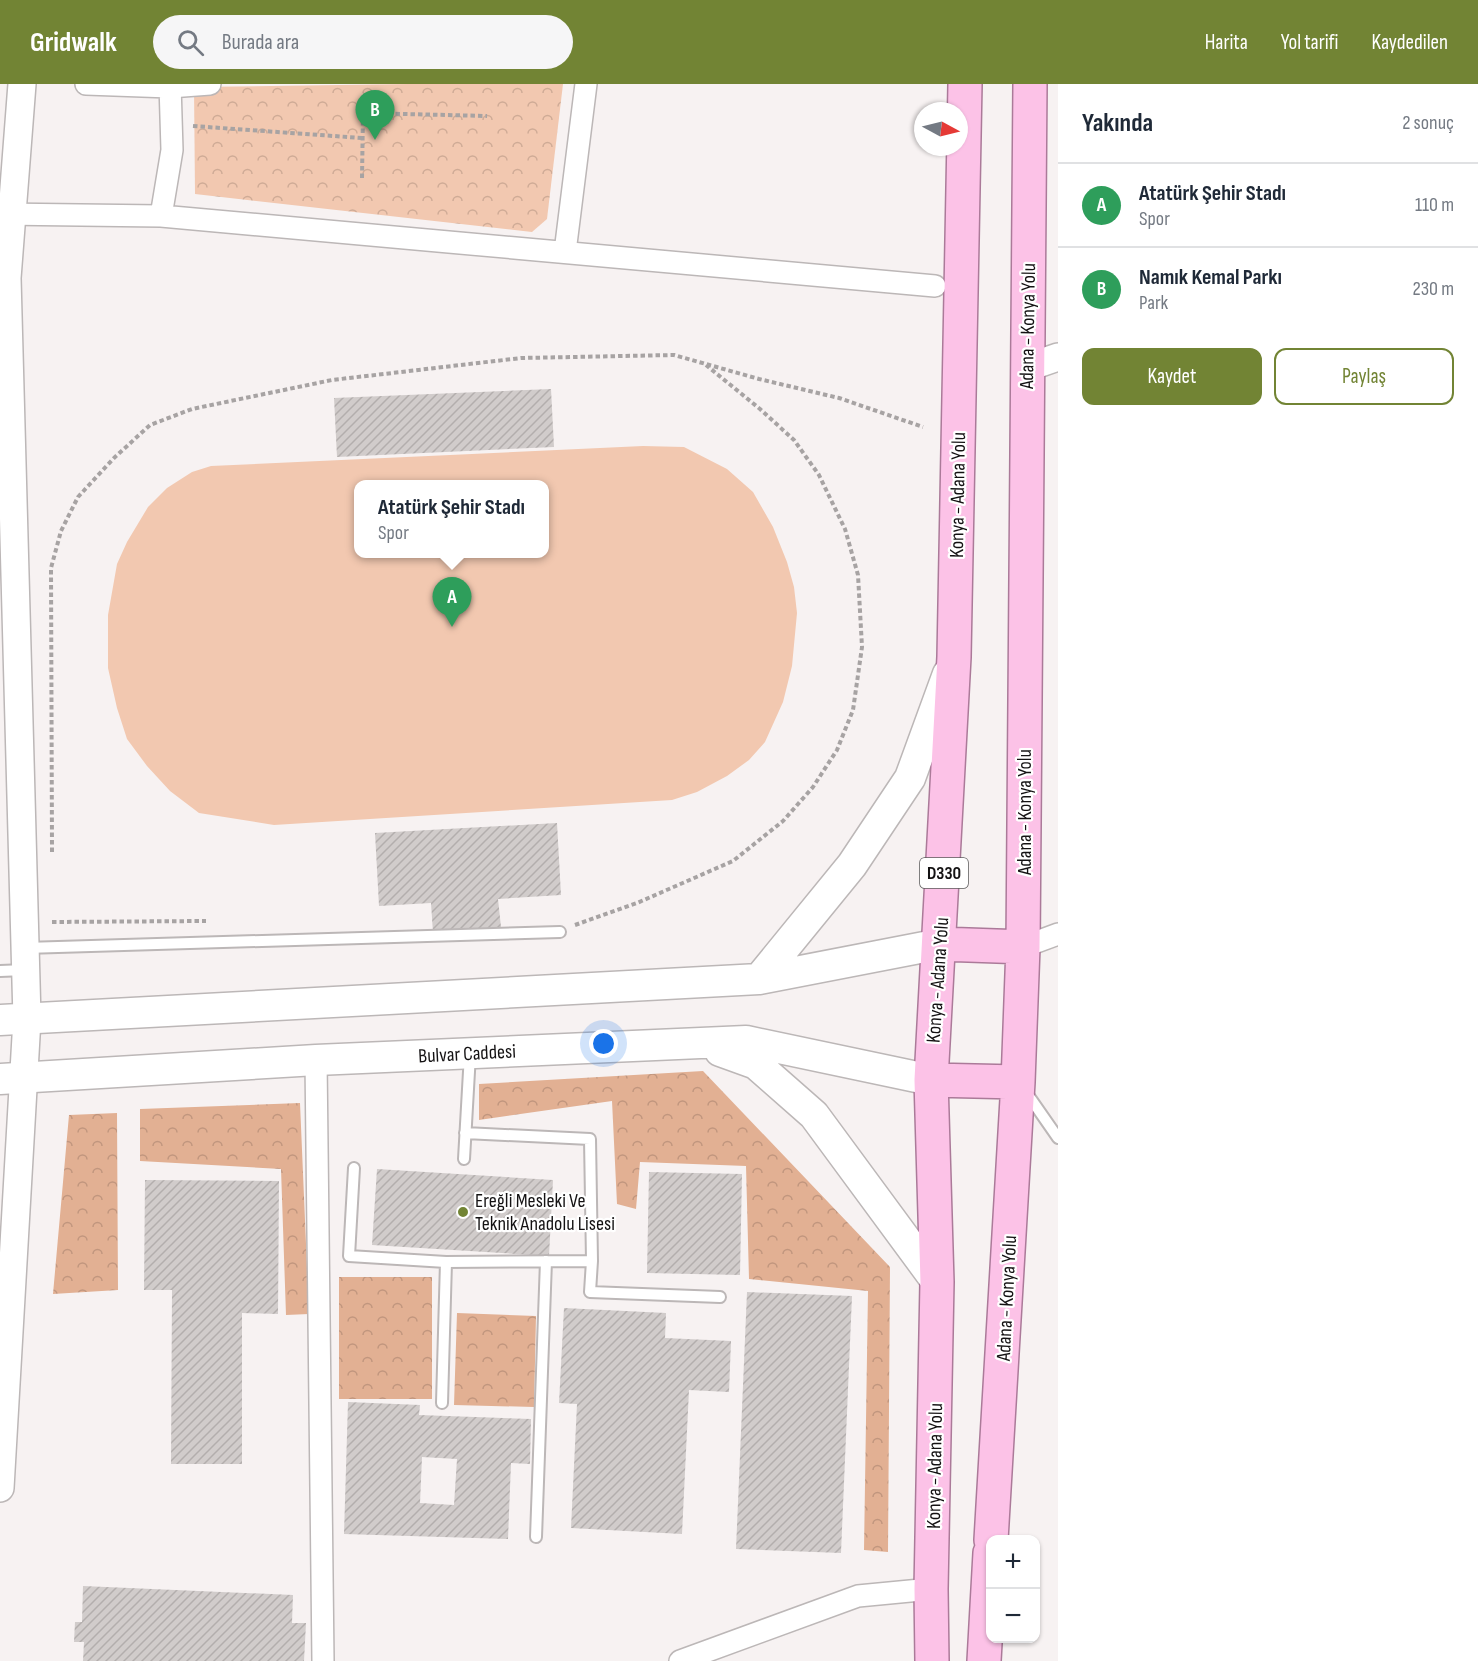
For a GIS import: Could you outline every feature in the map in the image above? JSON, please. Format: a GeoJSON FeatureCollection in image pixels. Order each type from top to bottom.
{"type":"FeatureCollection","features":[{"type":"Feature","properties":{"kind":"highway","name":"Konya - Adana Yolu"},"geometry":{"type":"LineString","coordinates":[[932,1661],[931,1589],[937,1281],[931,1080],[954,657],[965,84]]}},
{"type":"Feature","properties":{"kind":"highway","name":"Adana - Konya Yolu"},"geometry":{"type":"LineString","coordinates":[[991,1535],[1018,1082],[1023,946],[1030,84]]}},
{"type":"Feature","properties":{"kind":"highway"},"geometry":{"type":"LineString","coordinates":[[940,944],[1023,946]]}},
{"type":"Feature","properties":{"kind":"highway"},"geometry":{"type":"LineString","coordinates":[[931,1080],[1018,1082]]}},
{"type":"Feature","properties":{"kind":"highway"},"geometry":{"type":"LineString","coordinates":[[984,1661],[988,1589]]}},
{"type":"Feature","properties":{"kind":"main road"},"geometry":{"type":"LineString","coordinates":[[759,979],[852,865],[910,778],[954,657]]}},
{"type":"Feature","properties":{"kind":"main road"},"geometry":{"type":"LineString","coordinates":[[13,1020],[759,979],[940,944]]}},
{"type":"Feature","properties":{"kind":"main road","name":"Bulvar Caddesi"},"geometry":{"type":"LineString","coordinates":[[11,1079],[316,1060],[746,1041],[931,1080]]}},
{"type":"Feature","properties":{"kind":"main road"},"geometry":{"type":"LineString","coordinates":[[700,1043],[756,1064],[814,1115],[937,1281]]}},
{"type":"Feature","properties":{"kind":"street"},"geometry":{"type":"LineString","coordinates":[[0,1488],[11,1079],[17,963],[5,214],[22,84]]}},
{"type":"Feature","properties":{"kind":"street"},"geometry":{"type":"LineString","coordinates":[[86,84],[210,84]]}},
{"type":"Feature","properties":{"kind":"street"},"geometry":{"type":"LineString","coordinates":[[565,252],[586,84]]}},
{"type":"Feature","properties":{"kind":"street"},"geometry":{"type":"LineString","coordinates":[[160,216],[172,150],[170,85]]}},
{"type":"Feature","properties":{"kind":"street"},"geometry":{"type":"LineString","coordinates":[[5,214],[160,216],[935,286]]}},
{"type":"Feature","properties":{"kind":"street"},"geometry":{"type":"LineString","coordinates":[[1026,368],[1058,357]]}},
{"type":"Feature","properties":{"kind":"street"},"geometry":{"type":"LineString","coordinates":[[1023,946],[1058,934]]}},
{"type":"Feature","properties":{"kind":"street"},"geometry":{"type":"LineString","coordinates":[[316,1060],[324,1560],[323,1661]]}},
{"type":"Feature","properties":{"kind":"street"},"geometry":{"type":"LineString","coordinates":[[680,1661],[858,1596],[931,1589]]}},
{"type":"Feature","properties":{"kind":"lane"},"geometry":{"type":"LineString","coordinates":[[17,963],[560,932]]}},
{"type":"Feature","properties":{"kind":"lane"},"geometry":{"type":"LineString","coordinates":[[464,1159],[470,1053]]}},
{"type":"Feature","properties":{"kind":"lane"},"geometry":{"type":"LineString","coordinates":[[1018,1082],[1058,1138]]}},
{"type":"Feature","properties":{"kind":"lane"},"geometry":{"type":"LineString","coordinates":[[465,1133],[590,1139],[592,1261],[590,1292],[720,1297]]}},
{"type":"Feature","properties":{"kind":"lane"},"geometry":{"type":"LineString","coordinates":[[354,1168],[349,1256],[446,1262],[592,1261]]}},
{"type":"Feature","properties":{"kind":"lane"},"geometry":{"type":"LineString","coordinates":[[536,1537],[546,1261]]}},
{"type":"Feature","properties":{"kind":"lane"},"geometry":{"type":"LineString","coordinates":[[442,1403],[446,1262]]}},
{"type":"Feature","properties":{"kind":"path"},"geometry":{"type":"LineString","coordinates":[[362,178],[363,113],[487,116]]}},
{"type":"Feature","properties":{"kind":"path"},"geometry":{"type":"LineString","coordinates":[[171,124],[362,138]]}},
{"type":"Feature","properties":{"kind":"path"},"geometry":{"type":"LineString","coordinates":[[52,864],[51,568],[61,531],[78,497],[114,458],[150,425],[192,409],[332,380],[521,358],[674,355],[839,398],[923,428]]}},
{"type":"Feature","properties":{"kind":"path"},"geometry":{"type":"LineString","coordinates":[[560,932],[637,903],[733,861],[783,821],[813,787],[837,750],[853,710],[862,647],[858,575],[845,529],[819,474],[794,440],[703,363]]}},
{"type":"Feature","properties":{"kind":"path"},"geometry":{"type":"LineString","coordinates":[[52,911],[52,923],[208,921]]}},
{"type":"Feature","properties":{"kind":"green space"},"geometry":{"type":"Polygon","coordinates":[[[563,84],[547,219],[532,232],[195,194],[194,87],[563,84]]]}},
{"type":"Feature","properties":{"kind":"green space"},"geometry":{"type":"Polygon","coordinates":[[[643,446],[684,447],[727,469],[753,492],[773,527],[787,562],[794,587],[797,613],[792,666],[783,702],[765,742],[749,760],[727,776],[697,792],[672,800],[274,825],[199,813],[170,791],[127,739],[108,668],[108,615],[117,564],[148,507],[167,488],[192,472],[211,466],[643,446]]]}},
{"type":"Feature","properties":{"kind":"green space"},"geometry":{"type":"Polygon","coordinates":[[[703,1071],[890,1267],[888,1552],[864,1550],[868,1291],[749,1279],[746,1166],[640,1162],[636,1209],[617,1204],[612,1101],[479,1120],[479,1084],[703,1071]]]}},
{"type":"Feature","properties":{"kind":"green space"},"geometry":{"type":"Polygon","coordinates":[[[300,1103],[309,1314],[286,1315],[281,1169],[140,1161],[140,1109],[300,1103]]]}},
{"type":"Feature","properties":{"kind":"green space"},"geometry":{"type":"Polygon","coordinates":[[[117,1113],[118,1290],[53,1294],[69,1115],[117,1113]]]}},
{"type":"Feature","properties":{"kind":"green space"},"geometry":{"type":"Polygon","coordinates":[[[339,1277],[432,1277],[432,1399],[339,1399],[339,1277]]]}},
{"type":"Feature","properties":{"kind":"green space"},"geometry":{"type":"Polygon","coordinates":[[[457,1313],[536,1316],[534,1407],[454,1405],[457,1313]]]}},
{"type":"Feature","properties":{"kind":"building"},"geometry":{"type":"Polygon","coordinates":[[[551,389],[554,447],[337,457],[334,398],[551,389]]]}},
{"type":"Feature","properties":{"kind":"building"},"geometry":{"type":"Polygon","coordinates":[[[557,823],[561,895],[498,899],[501,927],[433,933],[431,903],[379,906],[375,833],[557,823]]]}},
{"type":"Feature","properties":{"kind":"building","name":"Ereğli Mesleki Ve Teknik Anadolu Lisesi"},"geometry":{"type":"Polygon","coordinates":[[[377,1169],[553,1180],[549,1256],[372,1245],[377,1169]]]}},
{"type":"Feature","properties":{"kind":"building"},"geometry":{"type":"Polygon","coordinates":[[[649,1172],[742,1174],[740,1275],[647,1273],[649,1172]]]}},
{"type":"Feature","properties":{"kind":"building"},"geometry":{"type":"Polygon","coordinates":[[[145,1180],[279,1181],[278,1314],[242,1313],[242,1464],[171,1464],[172,1290],[144,1290],[145,1180]]]}},
{"type":"Feature","properties":{"kind":"building"},"geometry":{"type":"Polygon","coordinates":[[[747,1292],[852,1296],[841,1553],[736,1549],[747,1292]]]}},
{"type":"Feature","properties":{"kind":"building"},"geometry":{"type":"Polygon","coordinates":[[[564,1308],[666,1313],[665,1338],[731,1341],[729,1392],[689,1390],[682,1534],[571,1528],[577,1404],[559,1403],[564,1308]]]}},
{"type":"Feature","properties":{"kind":"building"},"geometry":{"type":"Polygon","coordinates":[[[348,1402],[420,1405],[419,1415],[531,1419],[530,1464],[511,1463],[508,1539],[344,1534],[348,1402]],[[422,1457],[420,1503],[454,1505],[457,1459],[422,1457]]]}},
{"type":"Feature","properties":{"kind":"building"},"geometry":{"type":"Polygon","coordinates":[[[83,1586],[293,1595],[292,1623],[306,1623],[304,1661],[83,1661],[84,1642],[74,1642],[75,1622],[82,1622],[83,1586]]]}},
{"type":"Feature","properties":{"kind":"place","name":"Namık Kemal Parkı"},"geometry":{"type":"Point","coordinates":[375,140]}},
{"type":"Feature","properties":{"kind":"place","name":"Atatürk Şehir Stadı"},"geometry":{"type":"Point","coordinates":[452,627]}},
{"type":"Feature","properties":{"kind":"place","name":"Ereğli Mesleki Ve Teknik Anadolu Lisesi"},"geometry":{"type":"Point","coordinates":[463,1212]}}]}
